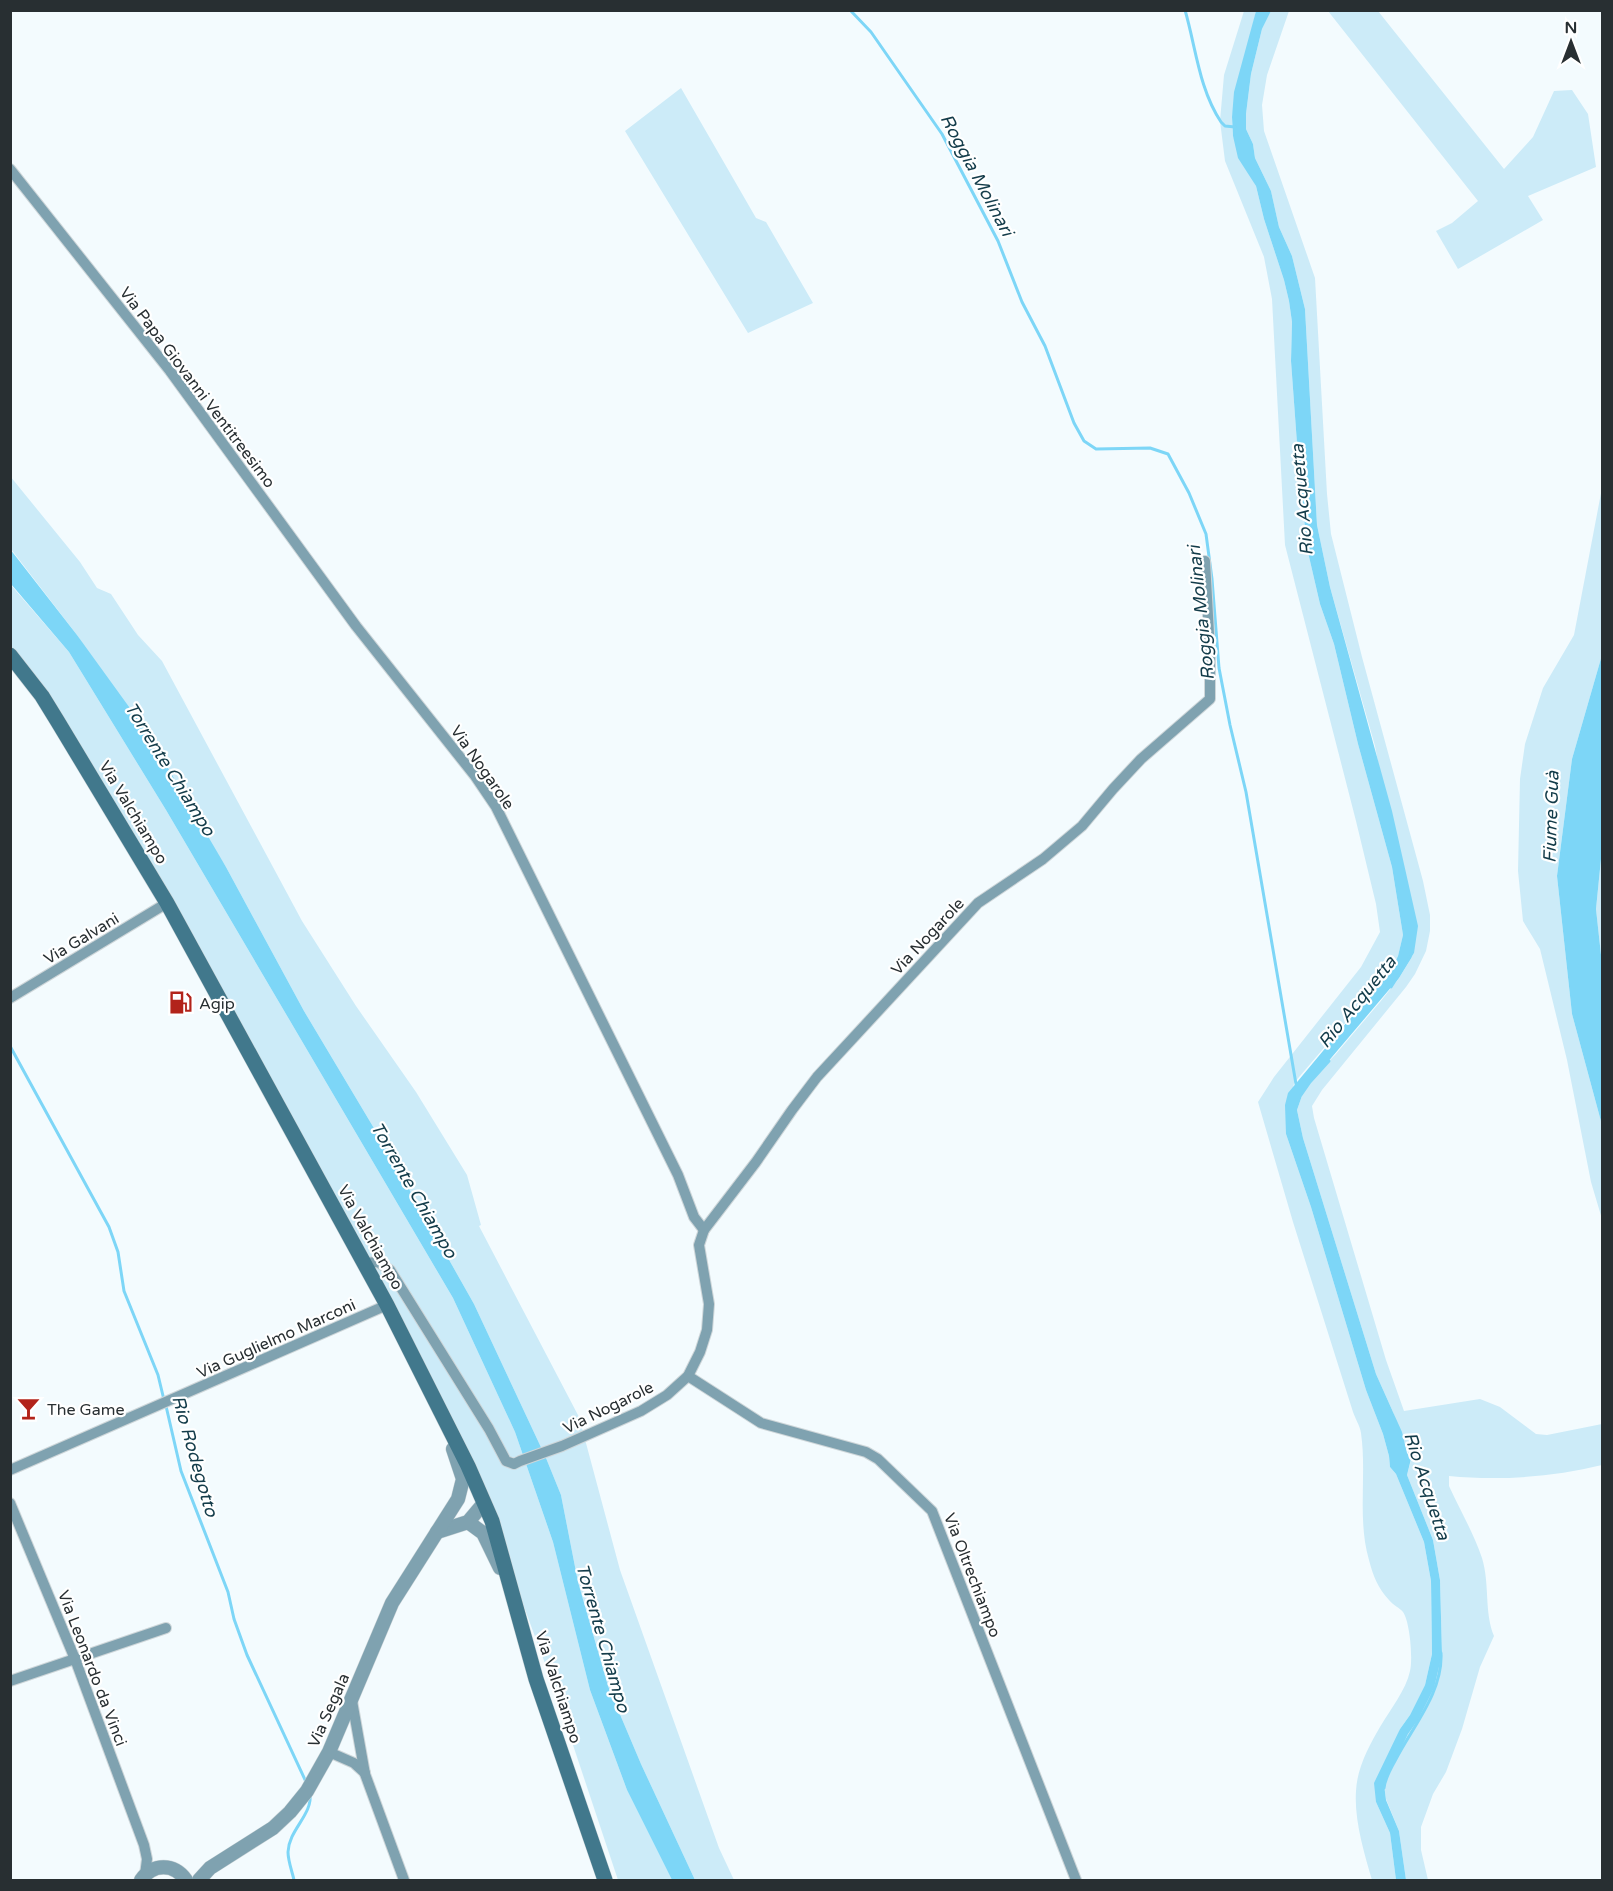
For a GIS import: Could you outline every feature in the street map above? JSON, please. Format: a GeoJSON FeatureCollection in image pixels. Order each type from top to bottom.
{"type":"FeatureCollection","features":[{"type":"Feature","properties":{"kind":"main road","name":"Via Valchiampo"},"geometry":{"type":"LineString","coordinates":[[10,655],[47,705],[167,903],[387,1305],[444,1418],[492,1521],[536,1679],[605,1881]]}},
{"type":"Feature","properties":{"kind":"street","name":"Via Papa Giovanni Ventitreesimo"},"geometry":{"type":"LineString","coordinates":[[10,169],[170,371],[356,626]]}},
{"type":"Feature","properties":{"kind":"street","name":"Via Nogarole"},"geometry":{"type":"LineString","coordinates":[[364,1263],[378,1262],[390,1270],[489,1429],[506,1461],[514,1464],[562,1446],[641,1411],[667,1395],[688,1376],[700,1352],[707,1321],[709,1304],[699,1245],[704,1230],[817,1077],[978,903],[1043,859],[1083,826],[1141,759],[1210,699],[1210,652],[1204,561]]}},
{"type":"Feature","properties":{"kind":"street","name":"Via Nogarole"},"geometry":{"type":"LineString","coordinates":[[356,626],[475,776],[496,807],[678,1175],[694,1217],[704,1230]]}},
{"type":"Feature","properties":{"kind":"street","name":"Via Galvani"},"geometry":{"type":"LineString","coordinates":[[10,998],[167,903]]}},
{"type":"Feature","properties":{"kind":"street","name":"Via Guglielmo Marconi"},"geometry":{"type":"LineString","coordinates":[[10,1470],[387,1305]]}},
{"type":"Feature","properties":{"kind":"street","name":"Via Oltrechiampo"},"geometry":{"type":"LineString","coordinates":[[688,1376],[761,1423],[866,1452],[878,1459],[932,1510],[1076,1881]]}},
{"type":"Feature","properties":{"kind":"street","name":"Via Segala"},"geometry":{"type":"LineString","coordinates":[[199,1881],[210,1868],[273,1828],[290,1812],[307,1791],[329,1752],[392,1603],[454,1506],[462,1489],[463,1479],[444,1418]]}},
{"type":"Feature","properties":{"kind":"street","name":"Via Leonardo da Vinci"},"geometry":{"type":"LineString","coordinates":[[10,1503],[75,1659],[144,1845],[147,1859],[143,1878]]}},
{"type":"Feature","properties":{"kind":"street"},"geometry":{"type":"LineString","coordinates":[[454,1506],[484,1503]]}},
{"type":"Feature","properties":{"kind":"street"},"geometry":{"type":"LineString","coordinates":[[437,1532],[468,1521],[484,1503]]}},
{"type":"Feature","properties":{"kind":"street"},"geometry":{"type":"LineString","coordinates":[[468,1521],[483,1533],[512,1593]]}},
{"type":"Feature","properties":{"kind":"street"},"geometry":{"type":"LineString","coordinates":[[10,1681],[166,1628]]}},
{"type":"Feature","properties":{"kind":"street"},"geometry":{"type":"LineString","coordinates":[[352,1701],[365,1774],[404,1881]]}},
{"type":"Feature","properties":{"kind":"street"},"geometry":{"type":"LineString","coordinates":[[329,1752],[354,1763],[365,1774]]}},
{"type":"Feature","properties":{"kind":"street","name":"Via Leonardo da Vinci"},"geometry":{"type":"LineString","coordinates":[[144,1845],[169,1868]]}},
{"type":"Feature","properties":{"kind":"street","name":"Via Segala"},"geometry":{"type":"LineString","coordinates":[[143,1878],[156,1868],[210,1868]]}},
{"type":"Feature","properties":{"kind":"street"},"geometry":{"type":"LineString","coordinates":[[169,1868],[186,1881]]}},
{"type":"Feature","properties":{"kind":"shaded area"},"geometry":{"type":"Polygon","coordinates":[[[1244,11],[1256,11],[1232,117],[1233,136],[1256,186],[1289,301],[1292,322],[1291,361],[1307,548],[1320,604],[1334,644],[1358,744],[1392,867],[1403,935],[1398,956],[1392,968],[1294,1083],[1286,1134],[1311,1207],[1366,1390],[1383,1434],[1390,1467],[1396,1474],[1424,1542],[1431,1581],[1432,1654],[1425,1685],[1400,1729],[1376,1802],[1390,1833],[1396,1880],[1372,1880],[1358,1824],[1356,1791],[1361,1766],[1368,1750],[1408,1678],[1411,1658],[1409,1632],[1403,1612],[1382,1591],[1376,1582],[1371,1566],[1365,1544],[1363,1449],[1360,1430],[1293,1222],[1258,1102],[1274,1077],[1361,967],[1380,932],[1376,904],[1356,821],[1285,545],[1272,299],[1264,257],[1225,161],[1220,121],[1224,75],[1244,11]]]}},
{"type":"Feature","properties":{"kind":"shaded area"},"geometry":{"type":"Polygon","coordinates":[[[1271,11],[1289,11],[1267,75],[1262,105],[1264,131],[1315,278],[1331,534],[1430,915],[1426,951],[1415,974],[1322,1090],[1312,1106],[1314,1118],[1386,1360],[1404,1411],[1480,1399],[1500,1407],[1536,1434],[1547,1435],[1602,1424],[1602,1465],[1526,1477],[1449,1476],[1449,1486],[1482,1558],[1489,1617],[1494,1636],[1480,1667],[1462,1729],[1446,1772],[1433,1794],[1421,1827],[1421,1850],[1428,1880],[1406,1880],[1399,1831],[1386,1799],[1384,1784],[1408,1734],[1418,1720],[1442,1654],[1440,1580],[1433,1540],[1407,1475],[1411,1460],[1376,1374],[1303,1138],[1297,1110],[1304,1090],[1311,1079],[1335,1055],[1380,1002],[1399,978],[1414,953],[1375,746],[1330,587],[1317,525],[1305,309],[1292,256],[1279,227],[1271,191],[1255,158],[1253,144],[1246,129],[1251,74],[1262,29],[1271,11]]]}},
{"type":"Feature","properties":{"kind":"shaded area"},"geometry":{"type":"Polygon","coordinates":[[[1328,11],[1378,11],[1504,169],[1533,137],[1554,91],[1572,90],[1588,114],[1596,167],[1528,196],[1543,220],[1458,269],[1436,231],[1452,223],[1478,201],[1328,11]]]}},
{"type":"Feature","properties":{"kind":"shaded area"},"geometry":{"type":"Polygon","coordinates":[[[681,88],[756,218],[766,222],[813,303],[748,333],[625,131],[681,88]]]}},
{"type":"Feature","properties":{"kind":"shaded area"},"geometry":{"type":"Polygon","coordinates":[[[10,476],[80,562],[97,588],[111,594],[138,635],[162,661],[302,921],[356,1006],[416,1092],[467,1175],[481,1225],[479,1226],[579,1417],[620,1570],[719,1848],[734,1880],[695,1880],[641,1764],[608,1686],[578,1582],[561,1495],[474,1304],[387,1150],[304,1011],[226,867],[77,635],[11,549],[10,476]]]}},
{"type":"Feature","properties":{"kind":"shaded area"},"geometry":{"type":"Polygon","coordinates":[[[1602,488],[1602,655],[1572,759],[1557,876],[1572,1014],[1602,1125],[1602,1219],[1591,1182],[1567,1060],[1540,949],[1523,921],[1518,871],[1520,779],[1525,744],[1543,688],[1574,635],[1602,488]]]}},
{"type":"Feature","properties":{"kind":"shaded area"},"geometry":{"type":"Polygon","coordinates":[[[10,584],[69,652],[166,810],[453,1298],[515,1432],[553,1542],[590,1690],[627,1790],[672,1880],[618,1880],[553,1685],[475,1475],[181,929],[11,652],[10,584]]]}},
{"type":"Feature","properties":{"kind":"shaded area"},"geometry":{"type":"Polygon","coordinates":[[[1602,849],[1602,964],[1596,909],[1602,849]]]}},
{"type":"Feature","properties":{"kind":"water"},"geometry":{"type":"Polygon","coordinates":[[[1256,11],[1271,11],[1262,29],[1251,74],[1246,129],[1253,144],[1255,158],[1271,191],[1279,227],[1292,256],[1305,309],[1317,525],[1330,587],[1392,811],[1418,926],[1414,953],[1399,978],[1304,1090],[1297,1110],[1303,1138],[1376,1374],[1402,1432],[1407,1453],[1411,1459],[1407,1475],[1433,1540],[1440,1580],[1442,1654],[1434,1688],[1418,1720],[1408,1734],[1384,1784],[1386,1800],[1399,1831],[1406,1880],[1396,1880],[1390,1833],[1376,1802],[1374,1783],[1400,1729],[1425,1685],[1432,1654],[1431,1581],[1424,1542],[1396,1474],[1390,1467],[1383,1434],[1366,1390],[1311,1207],[1286,1134],[1285,1105],[1288,1093],[1392,968],[1398,956],[1403,935],[1392,867],[1358,744],[1334,644],[1320,604],[1307,548],[1291,361],[1292,322],[1289,301],[1256,186],[1238,158],[1233,136],[1234,92],[1256,11]]]}},
{"type":"Feature","properties":{"kind":"water"},"geometry":{"type":"Polygon","coordinates":[[[10,549],[77,635],[145,729],[226,867],[304,1011],[387,1150],[474,1304],[561,1495],[578,1582],[608,1686],[641,1764],[695,1880],[672,1880],[627,1790],[590,1690],[553,1542],[515,1432],[453,1298],[166,810],[69,652],[11,584],[10,549]]]}},
{"type":"Feature","properties":{"kind":"water"},"geometry":{"type":"Polygon","coordinates":[[[1602,655],[1602,849],[1596,909],[1602,964],[1602,1125],[1572,1014],[1557,876],[1572,759],[1602,655]]]}},
{"type":"Feature","properties":{"kind":"waterway","name":"Roggia Molinari"},"geometry":{"type":"LineString","coordinates":[[850,10],[871,32],[942,134],[998,241],[1022,302],[1045,346],[1074,423],[1084,441],[1096,449],[1150,448],[1168,454],[1189,493],[1206,534],[1219,668],[1246,792],[1296,1084]]}},
{"type":"Feature","properties":{"kind":"waterway"},"geometry":{"type":"LineString","coordinates":[[1185,10],[1208,96],[1221,122],[1225,126],[1235,127]]}},
{"type":"Feature","properties":{"kind":"waterway","name":"Rio Acquetta"},"geometry":{"type":"LineString","coordinates":[[1391,987],[1410,957]]}},
{"type":"Feature","properties":{"kind":"waterway","name":"Rio Rodegotto"},"geometry":{"type":"LineString","coordinates":[[10,1046],[109,1227],[118,1252],[124,1291],[158,1375],[164,1400]]}},
{"type":"Feature","properties":{"kind":"waterway","name":"Rio Acquetta"},"geometry":{"type":"LineString","coordinates":[[1301,1095],[1329,1061]]}},
{"type":"Feature","properties":{"kind":"waterway","name":"Rio Rodegotto"},"geometry":{"type":"LineString","coordinates":[[166,1406],[181,1471],[228,1592],[234,1619],[247,1655],[307,1784]]}},
{"type":"Feature","properties":{"kind":"waterway","name":"Rio Acquetta"},"geometry":{"type":"LineString","coordinates":[[1384,1788],[1390,1769],[1432,1695],[1437,1681],[1441,1653]]}},
{"type":"Feature","properties":{"kind":"waterway","name":"Rio Rodegotto"},"geometry":{"type":"LineString","coordinates":[[294,1880],[288,1855],[289,1844],[308,1808],[310,1793]]}},
{"type":"Feature","properties":{"kind":"place","name":"Agip"},"geometry":{"type":"Point","coordinates":[181,1003]}},
{"type":"Feature","properties":{"kind":"place","name":"The Game"},"geometry":{"type":"Point","coordinates":[29,1409]}},
{"type":"Feature","properties":{"kind":"water label","name":"Torrente Chiampo"},"geometry":{"type":"Point","coordinates":[170,769]}},
{"type":"Feature","properties":{"kind":"water label","name":"Fiume Guà"},"geometry":{"type":"Point","coordinates":[1551,817]}},
{"type":"Feature","properties":{"kind":"water label","name":"Torrente Chiampo"},"geometry":{"type":"Point","coordinates":[414,1190]}},
{"type":"Feature","properties":{"kind":"water label","name":"Torrente Chiampo"},"geometry":{"type":"Point","coordinates":[603,1638]}}]}
